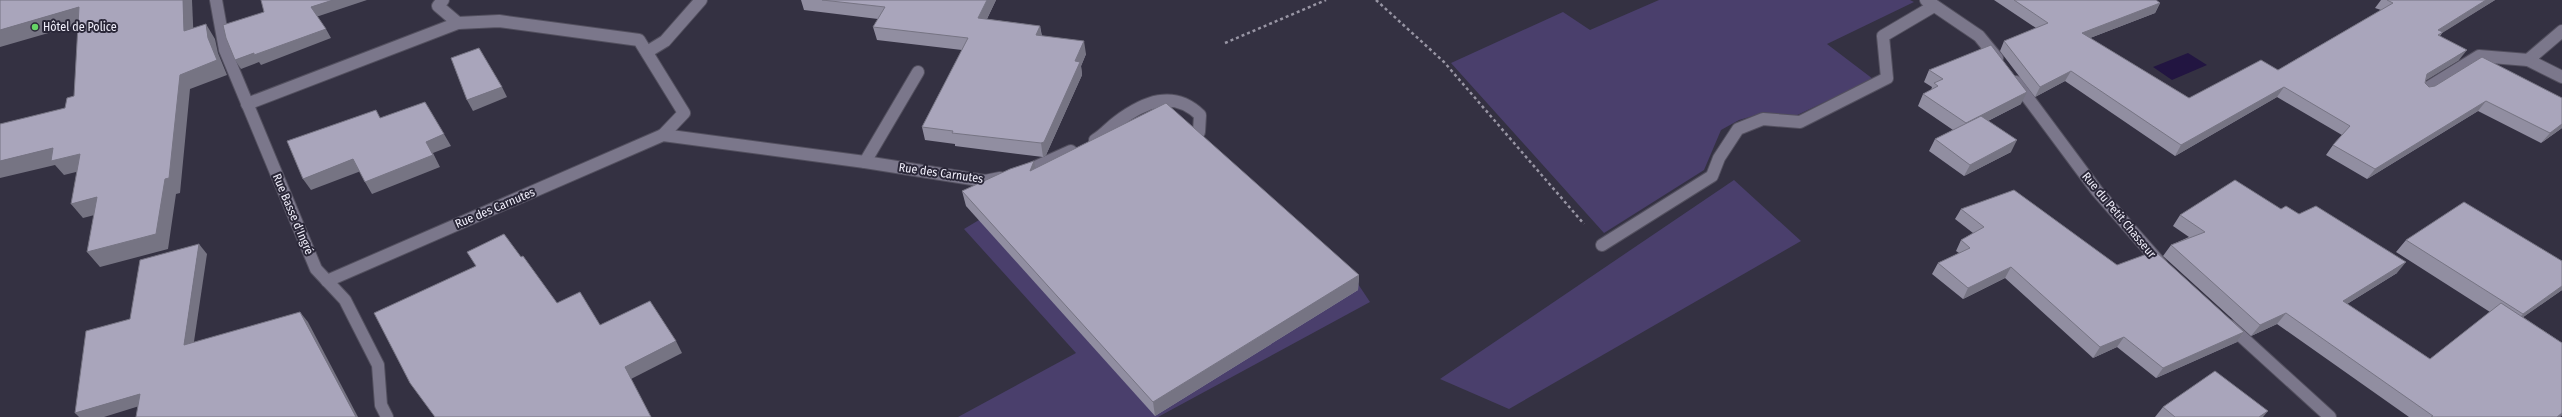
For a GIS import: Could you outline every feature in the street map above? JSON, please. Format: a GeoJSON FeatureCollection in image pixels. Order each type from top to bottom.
{"type":"FeatureCollection","features":[{"type":"Feature","properties":{"kind":"street","name":"Rue Basse d'Ingré"},"geometry":{"type":"LineString","coordinates":[[216,0],[225,50],[316,269],[345,300],[378,364],[381,405],[387,417]]}},
{"type":"Feature","properties":{"kind":"street"},"geometry":{"type":"LineString","coordinates":[[443,0],[438,6],[458,24]]}},
{"type":"Feature","properties":{"kind":"street"},"geometry":{"type":"LineString","coordinates":[[647,52],[665,41],[701,0]]}},
{"type":"Feature","properties":{"kind":"street"},"geometry":{"type":"LineString","coordinates":[[1602,245],[1712,176],[1719,158],[1738,130],[1763,119],[1800,122],[1886,78],[1883,36],[1930,3]]}},
{"type":"Feature","properties":{"kind":"street","name":"Rue du Petit Chasseur"},"geometry":{"type":"LineString","coordinates":[[1930,3],[1979,36],[2097,191],[2168,270]]}},
{"type":"Feature","properties":{"kind":"street","name":"Rue des Carnutes"},"geometry":{"type":"LineString","coordinates":[[247,104],[458,24],[499,21],[639,40],[684,113],[663,135],[327,281]]}},
{"type":"Feature","properties":{"kind":"street"},"geometry":{"type":"LineString","coordinates":[[2528,60],[2562,31]]}},
{"type":"Feature","properties":{"kind":"street"},"geometry":{"type":"LineString","coordinates":[[2424,90],[2479,56],[2528,60],[2562,77]]}},
{"type":"Feature","properties":{"kind":"street"},"geometry":{"type":"LineString","coordinates":[[865,162],[918,72]]}},
{"type":"Feature","properties":{"kind":"street","name":"Rue des Carnutes"},"geometry":{"type":"LineString","coordinates":[[663,135],[865,162],[984,181],[1024,174],[1107,134],[1115,123],[1147,104],[1172,98],[1192,105],[1200,115],[1199,132]]}},
{"type":"Feature","properties":{"kind":"street"},"geometry":{"type":"LineString","coordinates":[[2220,318],[2330,417]]}},
{"type":"Feature","properties":{"kind":"path"},"geometry":{"type":"LineString","coordinates":[[1225,43],[1326,0]]}},
{"type":"Feature","properties":{"kind":"path"},"geometry":{"type":"LineString","coordinates":[[1376,0],[1444,62],[1602,245]]}},
{"type":"Feature","properties":{"kind":"shaded area"},"geometry":{"type":"Polygon","coordinates":[[[1659,0],[1910,0],[1914,2],[1827,44],[1873,79],[1791,118],[1760,114],[1739,120],[1721,130],[1704,170],[1604,233],[1451,63],[1563,12],[1590,30],[1659,0]]]}},
{"type":"Feature","properties":{"kind":"shaded area"},"geometry":{"type":"Polygon","coordinates":[[[2188,53],[2207,65],[2172,80],[2153,67],[2188,53]]]}},
{"type":"Feature","properties":{"kind":"shaded area"},"geometry":{"type":"Polygon","coordinates":[[[1734,180],[1801,241],[1509,409],[1440,379],[1734,180]]]}},
{"type":"Feature","properties":{"kind":"shaded area"},"geometry":{"type":"Polygon","coordinates":[[[979,220],[1358,284],[1370,302],[1158,417],[958,417],[1076,353],[964,229],[979,220]]]}},
{"type":"Feature","properties":{"kind":"building"},"geometry":{"type":"Polygon","coordinates":[[[0,0],[183,0],[184,31],[206,24],[208,38],[217,60],[180,75],[169,178],[165,179],[156,234],[87,252],[97,197],[71,204],[80,154],[51,161],[53,148],[0,161],[0,124],[65,108],[67,98],[74,96],[79,7],[0,30],[0,0]]]}},
{"type":"Feature","properties":{"kind":"building"},"geometry":{"type":"Polygon","coordinates":[[[261,0],[333,0],[311,7],[326,29],[254,55],[254,53],[235,60],[226,38],[223,25],[264,12],[261,0]]]}},
{"type":"Feature","properties":{"kind":"building"},"geometry":{"type":"Polygon","coordinates":[[[822,0],[987,0],[978,18],[1040,26],[1036,35],[1084,41],[1075,61],[1080,62],[1044,142],[1041,143],[952,133],[953,131],[922,127],[968,38],[873,27],[885,7],[822,0]]]}},
{"type":"Feature","properties":{"kind":"building"},"geometry":{"type":"Polygon","coordinates":[[[2014,0],[2156,0],[2160,3],[2082,33],[2189,98],[2261,60],[2278,70],[2393,3],[2387,0],[2486,0],[2438,30],[2443,32],[2438,35],[2467,50],[2427,74],[2425,83],[2429,87],[2435,86],[2482,57],[2562,98],[2562,124],[2550,133],[2486,101],[2375,169],[2333,145],[2350,126],[2284,87],[2181,145],[2071,71],[2040,87],[2004,41],[2048,23],[2014,0]]]}},
{"type":"Feature","properties":{"kind":"building"},"geometry":{"type":"Polygon","coordinates":[[[1991,45],[2027,92],[1966,123],[1923,94],[1938,86],[1934,83],[1943,79],[1929,70],[1991,45]]]}},
{"type":"Feature","properties":{"kind":"building"},"geometry":{"type":"Polygon","coordinates":[[[479,48],[502,87],[467,100],[451,58],[479,48]]]}},
{"type":"Feature","properties":{"kind":"building"},"geometry":{"type":"Polygon","coordinates":[[[425,102],[444,134],[426,142],[433,155],[365,182],[353,159],[303,179],[287,141],[376,110],[380,118],[425,102]]]}},
{"type":"Feature","properties":{"kind":"building"},"geometry":{"type":"Polygon","coordinates":[[[1166,103],[1359,275],[1153,402],[962,191],[1010,169],[1034,161],[1030,171],[1166,103]]]}},
{"type":"Feature","properties":{"kind":"building"},"geometry":{"type":"Polygon","coordinates":[[[1981,116],[2017,140],[1970,165],[1935,139],[1981,116]]]}},
{"type":"Feature","properties":{"kind":"building"},"geometry":{"type":"Polygon","coordinates":[[[2235,180],[2281,209],[2286,206],[2299,214],[2316,206],[2406,262],[2343,301],[2430,359],[2501,303],[2562,343],[2562,413],[2557,417],[2431,417],[2433,416],[2286,313],[2260,325],[2171,245],[2205,232],[2180,215],[2235,180]]]}},
{"type":"Feature","properties":{"kind":"building"},"geometry":{"type":"Polygon","coordinates":[[[2014,190],[2117,265],[2155,251],[2244,332],[2163,368],[2124,337],[2100,347],[2011,267],[1968,288],[1938,263],[1970,248],[1961,240],[1984,227],[1961,209],[2014,190]]]}},
{"type":"Feature","properties":{"kind":"building"},"geometry":{"type":"Polygon","coordinates":[[[2464,202],[2562,261],[2562,286],[2523,314],[2406,240],[2464,202]]]}},
{"type":"Feature","properties":{"kind":"building"},"geometry":{"type":"Polygon","coordinates":[[[504,234],[521,257],[523,256],[557,303],[580,292],[600,325],[650,301],[676,341],[625,367],[651,417],[435,417],[410,383],[374,313],[476,266],[467,252],[504,234]]]}},
{"type":"Feature","properties":{"kind":"building"},"geometry":{"type":"Polygon","coordinates":[[[199,244],[184,345],[300,312],[356,417],[136,417],[140,394],[75,413],[86,331],[130,319],[140,260],[199,244]]]}},
{"type":"Feature","properties":{"kind":"building"},"geometry":{"type":"Polygon","coordinates":[[[2215,371],[2268,411],[2259,417],[2175,417],[2163,407],[2215,371]]]}},
{"type":"Feature","properties":{"kind":"place","name":"Hôtel de Police"},"geometry":{"type":"Point","coordinates":[35,27]}}]}
